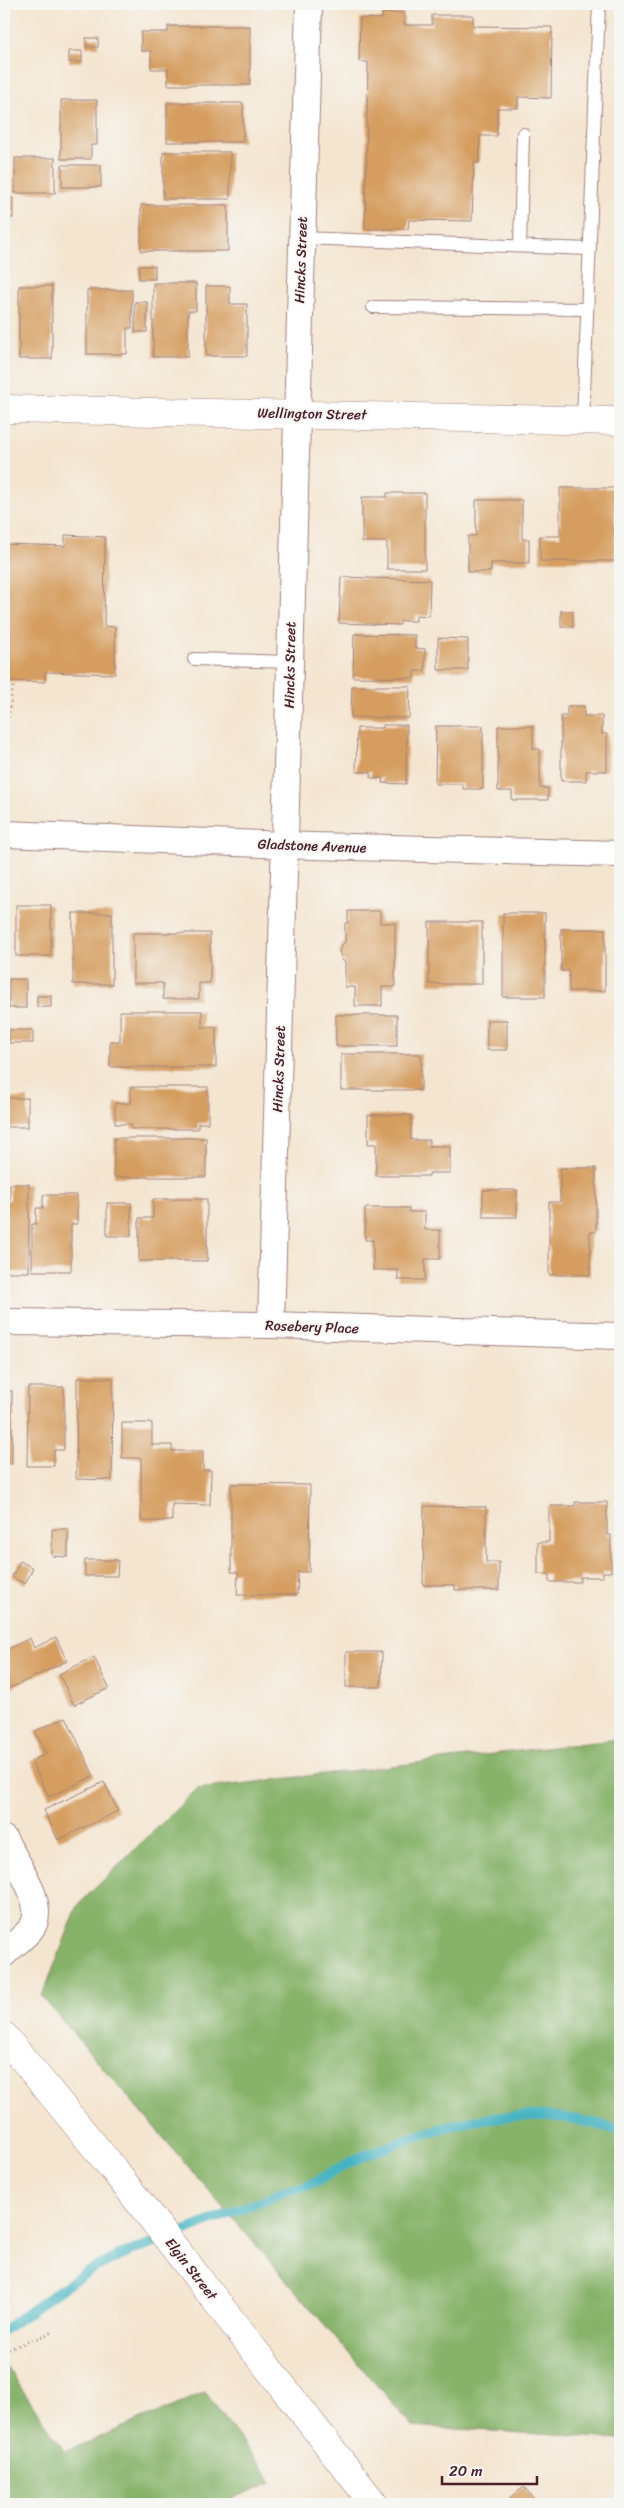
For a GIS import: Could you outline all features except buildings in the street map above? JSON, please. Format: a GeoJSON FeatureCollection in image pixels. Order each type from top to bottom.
{"type":"FeatureCollection","features":[{"type":"Feature","properties":{"kind":"street","name":"Hincks Street"},"geometry":{"type":"LineString","coordinates":[[271,1326],[309,4]]}},
{"type":"Feature","properties":{"kind":"street","name":"Wellington Street"},"geometry":{"type":"LineString","coordinates":[[4,409],[620,421]]}},
{"type":"Feature","properties":{"kind":"street","name":"Gladstone Avenue"},"geometry":{"type":"LineString","coordinates":[[4,834],[286,845],[620,854]]}},
{"type":"Feature","properties":{"kind":"street","name":"Rosebery Place"},"geometry":{"type":"LineString","coordinates":[[4,1322],[271,1326],[620,1336]]}},
{"type":"Feature","properties":{"kind":"street"},"geometry":{"type":"LineString","coordinates":[[4,1839],[35,1898],[37,1916],[31,1930],[4,1954]]}},
{"type":"Feature","properties":{"kind":"street","name":"Elgin Street"},"geometry":{"type":"LineString","coordinates":[[4,2036],[114,2170],[374,2504]]}},
{"type":"Feature","properties":{"kind":"lane"},"geometry":{"type":"LineString","coordinates":[[583,420],[599,4]]}},
{"type":"Feature","properties":{"kind":"lane"},"geometry":{"type":"LineString","coordinates":[[520,246],[523,134]]}},
{"type":"Feature","properties":{"kind":"lane"},"geometry":{"type":"LineString","coordinates":[[302,238],[590,249]]}},
{"type":"Feature","properties":{"kind":"lane"},"geometry":{"type":"LineString","coordinates":[[373,307],[587,309]]}},
{"type":"Feature","properties":{"kind":"lane"},"geometry":{"type":"LineString","coordinates":[[194,659],[290,662]]}},
{"type":"Feature","properties":{"kind":"path"},"geometry":{"type":"LineString","coordinates":[[4,742],[14,681]]}},
{"type":"Feature","properties":{"kind":"path"},"geometry":{"type":"LineString","coordinates":[[4,2351],[53,2332]]}},
{"type":"Feature","properties":{"kind":"green space"},"geometry":{"type":"Polygon","coordinates":[[[620,1739],[620,2439],[412,2426],[42,1997],[78,1905],[197,1789],[620,1739]]]}},
{"type":"Feature","properties":{"kind":"green space"},"geometry":{"type":"Polygon","coordinates":[[[6,2366],[65,2452],[205,2392],[272,2482],[218,2504],[4,2504],[4,2367],[6,2366]]]}},
{"type":"Feature","properties":{"kind":"waterway"},"geometry":{"type":"LineString","coordinates":[[4,2330],[72,2282],[127,2252],[147,2246],[291,2189],[307,2185],[359,2158],[432,2131],[479,2120],[530,2116],[573,2119],[620,2130]]}}]}
